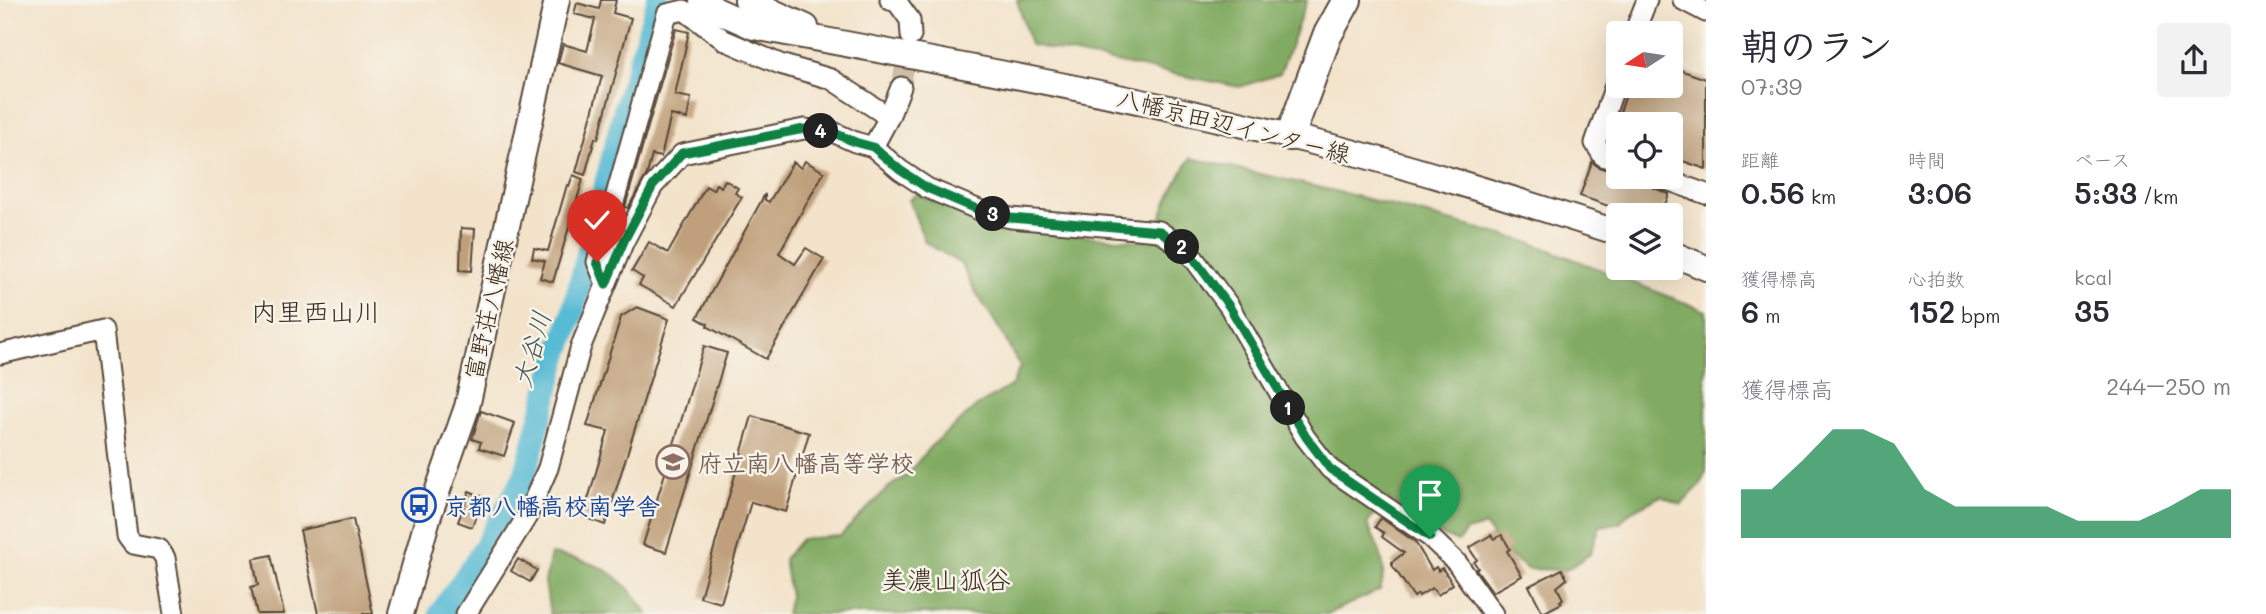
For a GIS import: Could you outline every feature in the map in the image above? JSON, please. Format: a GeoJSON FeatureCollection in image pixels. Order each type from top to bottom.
{"type":"FeatureCollection","features":[{"type":"Feature","properties":{"kind":"highway"},"geometry":{"type":"LineString","coordinates":[[1290,136],[1301,76],[1316,33],[1333,0]]}},
{"type":"Feature","properties":{"kind":"highway"},"geometry":{"type":"LineString","coordinates":[[1290,136],[1326,36],[1347,0]]}},
{"type":"Feature","properties":{"kind":"main road","name":"富野荘八幡線"},"geometry":{"type":"LineString","coordinates":[[401,614],[428,518],[467,407],[557,0]]}},
{"type":"Feature","properties":{"kind":"main road","name":"八幡京田辺インター線"},"geometry":{"type":"LineString","coordinates":[[702,0],[716,10],[757,8],[842,43],[1036,78],[1290,136],[1483,190],[1606,229]]}},
{"type":"Feature","properties":{"kind":"main road"},"geometry":{"type":"LineString","coordinates":[[1683,258],[1706,268]]}},
{"type":"Feature","properties":{"kind":"street"},"geometry":{"type":"LineString","coordinates":[[890,0],[897,2],[910,20],[911,36]]}},
{"type":"Feature","properties":{"kind":"street"},"geometry":{"type":"LineString","coordinates":[[1639,21],[1647,0]]}},
{"type":"Feature","properties":{"kind":"street"},"geometry":{"type":"LineString","coordinates":[[1683,0],[1706,12]]}},
{"type":"Feature","properties":{"kind":"street"},"geometry":{"type":"LineString","coordinates":[[606,284],[597,262],[667,14],[684,10],[724,40],[780,64],[831,79],[889,117]]}},
{"type":"Feature","properties":{"kind":"street"},"geometry":{"type":"LineString","coordinates":[[873,147],[901,87]]}},
{"type":"Feature","properties":{"kind":"street"},"geometry":{"type":"LineString","coordinates":[[1606,157],[1595,142],[1611,98]]}},
{"type":"Feature","properties":{"kind":"street"},"geometry":{"type":"LineString","coordinates":[[466,614],[526,518],[548,468],[581,346],[624,241],[653,186],[682,153],[804,129],[832,132],[873,147],[927,188],[984,212],[1011,218],[1160,231],[1189,252],[1229,306],[1306,437],[1330,469],[1430,537],[1457,563],[1493,614]]}},
{"type":"Feature","properties":{"kind":"street"},"geometry":{"type":"LineString","coordinates":[[1683,186],[1706,194]]}},
{"type":"Feature","properties":{"kind":"street"},"geometry":{"type":"LineString","coordinates":[[0,354],[103,330],[127,536],[133,544],[159,549],[165,558],[174,614]]}},
{"type":"Feature","properties":{"kind":"green space"},"geometry":{"type":"Polygon","coordinates":[[[1017,0],[1307,0],[1280,74],[1239,87],[1030,45],[1017,0]]]}},
{"type":"Feature","properties":{"kind":"green space"},"geometry":{"type":"Polygon","coordinates":[[[1191,158],[1348,194],[1532,243],[1606,272],[1606,280],[1627,280],[1706,311],[1706,471],[1701,484],[1681,505],[1661,496],[1630,512],[1620,523],[1600,526],[1590,554],[1566,570],[1527,569],[1500,547],[1485,526],[1466,531],[1458,542],[1433,531],[1387,499],[1367,524],[1383,564],[1380,590],[1327,614],[786,614],[790,596],[784,559],[801,539],[840,536],[889,487],[907,475],[930,447],[977,406],[1012,385],[1020,367],[961,264],[925,242],[909,200],[916,194],[989,223],[1016,230],[1153,242],[1168,198],[1191,158]]]}},
{"type":"Feature","properties":{"kind":"green space"},"geometry":{"type":"Polygon","coordinates":[[[551,554],[583,561],[608,571],[628,588],[648,614],[550,614],[545,582],[551,554]]]}},
{"type":"Feature","properties":{"kind":"building"},"geometry":{"type":"Polygon","coordinates":[[[601,0],[616,0],[613,13],[631,18],[598,139],[595,138],[585,175],[576,172],[602,76],[558,63],[563,44],[587,51],[595,19],[574,14],[577,3],[599,9],[601,0]]]}},
{"type":"Feature","properties":{"kind":"building"},"geometry":{"type":"Polygon","coordinates":[[[676,29],[689,32],[675,95],[691,98],[687,119],[671,115],[661,157],[652,155],[647,174],[628,208],[625,207],[676,29]]]}},
{"type":"Feature","properties":{"kind":"building"},"geometry":{"type":"Polygon","coordinates":[[[1684,71],[1706,79],[1706,169],[1683,161],[1683,112],[1620,112],[1625,98],[1684,98],[1684,71]]]}},
{"type":"Feature","properties":{"kind":"building"},"geometry":{"type":"Polygon","coordinates":[[[805,161],[824,172],[779,253],[795,264],[806,248],[824,259],[766,359],[697,318],[765,194],[765,200],[769,202],[793,162],[801,168],[805,161]]]}},
{"type":"Feature","properties":{"kind":"building"},"geometry":{"type":"Polygon","coordinates":[[[1592,162],[1606,169],[1606,189],[1656,189],[1669,194],[1666,203],[1606,203],[1606,205],[1580,196],[1592,162]]]}},
{"type":"Feature","properties":{"kind":"building"},"geometry":{"type":"Polygon","coordinates":[[[573,175],[583,179],[553,282],[540,278],[545,261],[532,258],[534,248],[548,251],[567,185],[569,186],[573,175]]]}},
{"type":"Feature","properties":{"kind":"building"},"geometry":{"type":"Polygon","coordinates":[[[725,180],[738,188],[735,193],[742,197],[676,306],[639,285],[643,278],[632,271],[649,242],[668,253],[706,186],[713,190],[716,184],[721,187],[725,180]]]}},
{"type":"Feature","properties":{"kind":"building"},"geometry":{"type":"Polygon","coordinates":[[[461,228],[475,229],[472,271],[460,270],[461,228]]]}},
{"type":"Feature","properties":{"kind":"building"},"geometry":{"type":"Polygon","coordinates":[[[637,307],[669,319],[605,525],[583,517],[608,431],[587,426],[621,317],[637,307]]]}},
{"type":"Feature","properties":{"kind":"building"},"geometry":{"type":"Polygon","coordinates":[[[704,346],[727,353],[666,552],[643,545],[704,346]]]}},
{"type":"Feature","properties":{"kind":"building"},"geometry":{"type":"Polygon","coordinates":[[[481,411],[515,423],[504,456],[479,448],[481,442],[472,439],[481,411]]]}},
{"type":"Feature","properties":{"kind":"building"},"geometry":{"type":"Polygon","coordinates":[[[752,416],[809,433],[786,512],[751,502],[721,603],[700,597],[752,416]]]}},
{"type":"Feature","properties":{"kind":"building"},"geometry":{"type":"Polygon","coordinates":[[[469,491],[489,499],[485,509],[479,507],[472,527],[458,522],[469,491]]]}},
{"type":"Feature","properties":{"kind":"building"},"geometry":{"type":"Polygon","coordinates":[[[1381,518],[1415,542],[1432,570],[1436,567],[1438,571],[1442,568],[1453,584],[1438,595],[1432,588],[1414,597],[1392,565],[1392,562],[1404,553],[1382,537],[1384,533],[1375,527],[1381,518]]]}},
{"type":"Feature","properties":{"kind":"building"},"geometry":{"type":"Polygon","coordinates":[[[353,519],[373,614],[318,614],[300,530],[353,519]]]}},
{"type":"Feature","properties":{"kind":"building"},"geometry":{"type":"Polygon","coordinates":[[[1491,535],[1494,539],[1502,535],[1510,549],[1507,551],[1522,576],[1493,592],[1476,569],[1478,568],[1474,562],[1477,560],[1469,548],[1491,535]]]}},
{"type":"Feature","properties":{"kind":"building"},"geometry":{"type":"Polygon","coordinates":[[[271,555],[284,614],[257,614],[251,587],[258,585],[253,559],[271,555]]]}},
{"type":"Feature","properties":{"kind":"building"},"geometry":{"type":"Polygon","coordinates":[[[518,559],[537,570],[530,582],[511,571],[518,559]]]}},
{"type":"Feature","properties":{"kind":"building"},"geometry":{"type":"Polygon","coordinates":[[[1562,569],[1567,579],[1557,587],[1563,599],[1560,601],[1562,603],[1543,613],[1529,586],[1562,569]]]}},
{"type":"Feature","properties":{"kind":"waterway","name":"大谷川"},"geometry":{"type":"LineString","coordinates":[[440,614],[482,552],[525,475],[556,360],[572,315],[625,108],[658,0]]}},
{"type":"Feature","properties":{"kind":"tunnel"},"geometry":{"type":"LineString","coordinates":[[901,87],[909,44]]}},
{"type":"Feature","properties":{"kind":"place","name":"府立南八幡高等学校"},"geometry":{"type":"Point","coordinates":[673,462]}},
{"type":"Feature","properties":{"kind":"place","name":"京都八幡高校南学舎"},"geometry":{"type":"Point","coordinates":[419,505]}},
{"type":"Feature","properties":{"kind":"district","name":"内里西山川"},"geometry":{"type":"Point","coordinates":[316,311]}},
{"type":"Feature","properties":{"kind":"district","name":"美濃山狐谷"},"geometry":{"type":"Point","coordinates":[946,579]}},
{"type":"Feature","properties":{"kind":"route"},"geometry":{"type":"LineString","coordinates":[[597,262],[606,284],[624,241],[653,186],[682,153],[804,129],[832,132],[873,147],[927,188],[984,212],[1011,218],[1160,231],[1189,252],[1229,306],[1306,437],[1330,469],[1430,537]]}}]}
